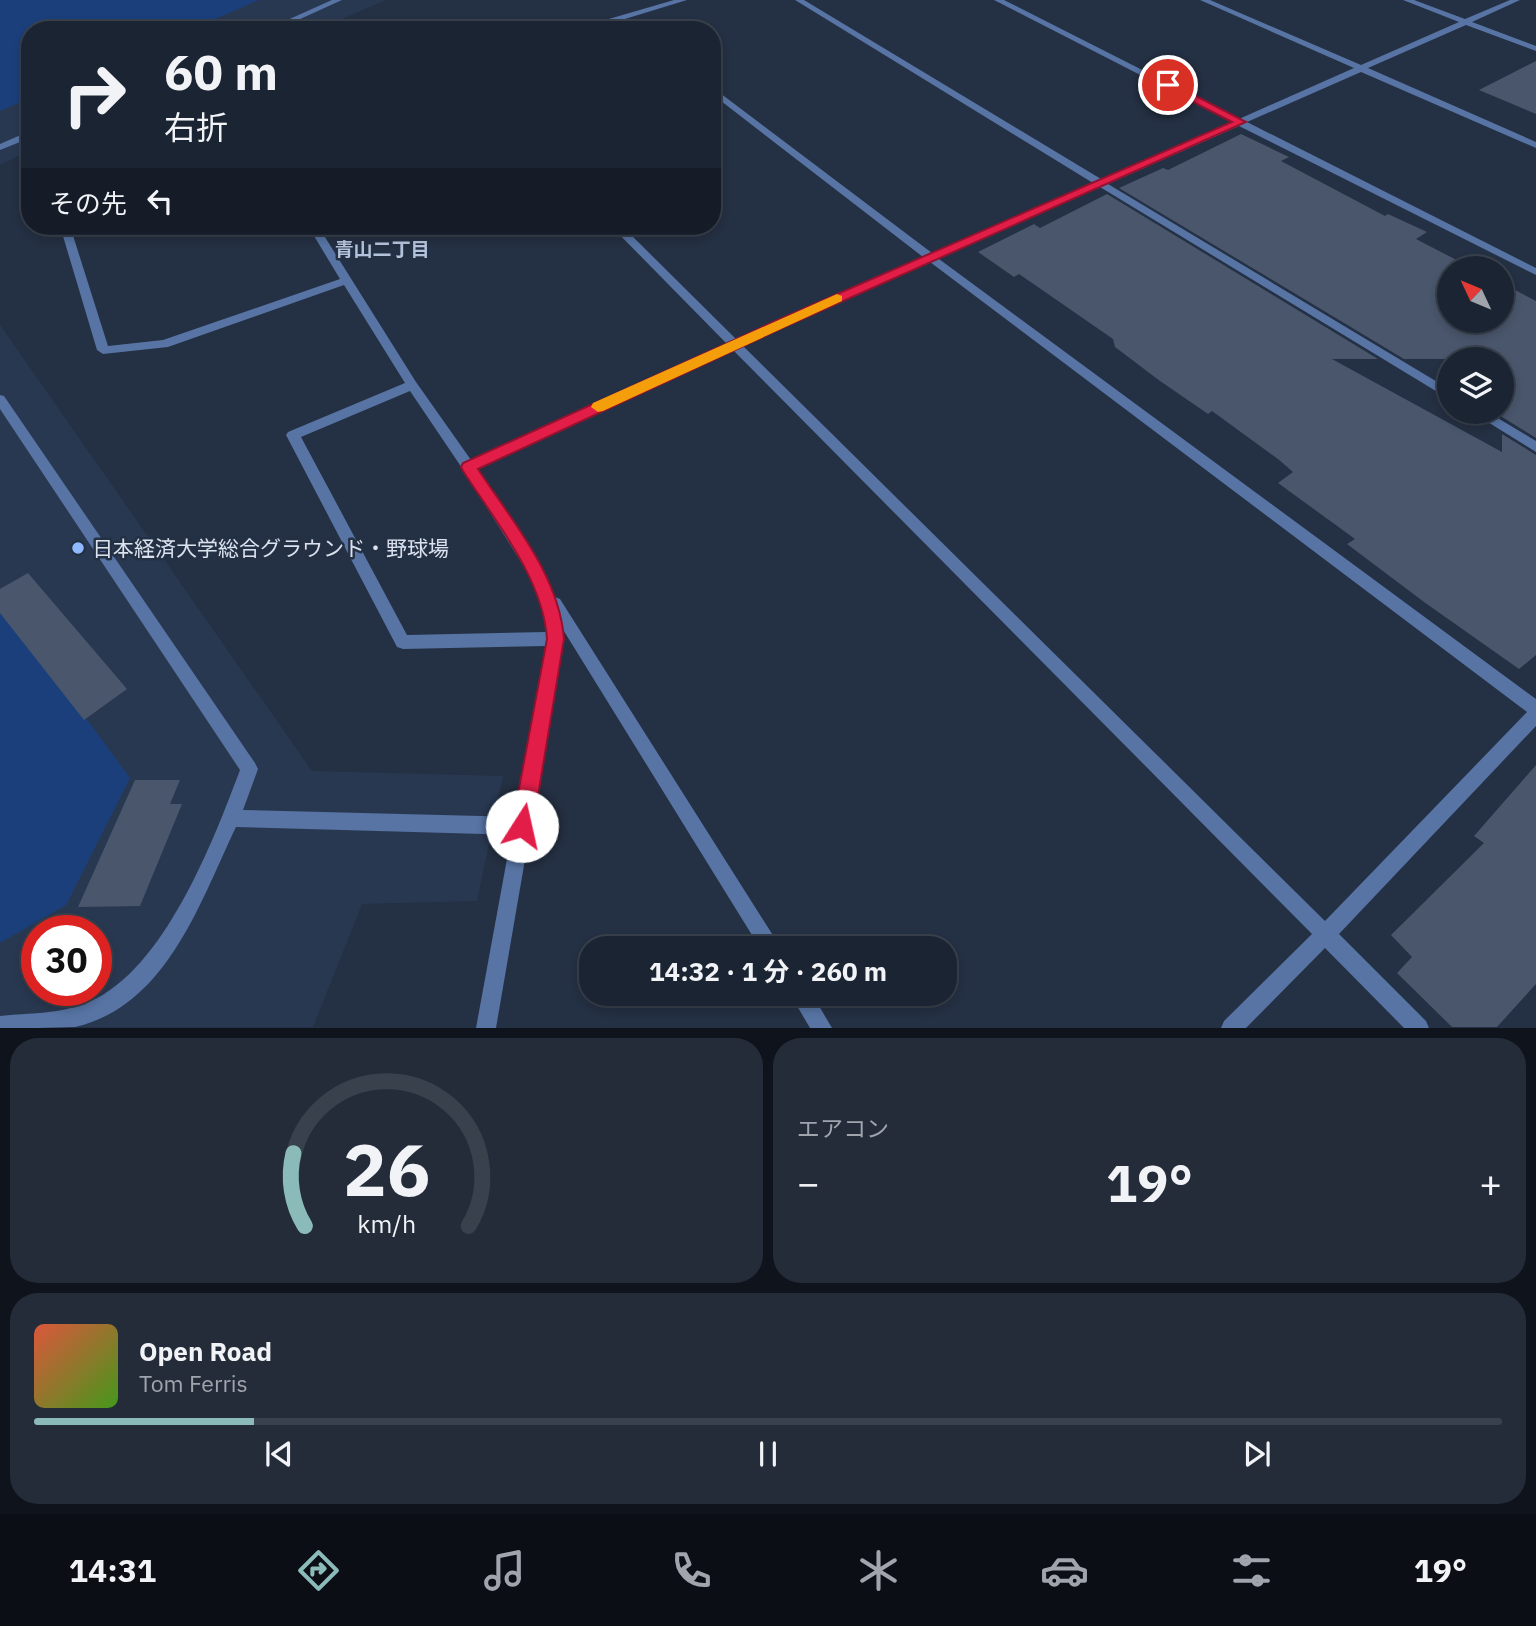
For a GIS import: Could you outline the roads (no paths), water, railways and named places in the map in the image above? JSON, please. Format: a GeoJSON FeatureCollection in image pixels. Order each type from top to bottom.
{"type":"FeatureCollection","features":[{"type":"Feature","properties":{"kind":"street"},"geometry":{"type":"LineString","coordinates":[[290,21],[338,0]]}},
{"type":"Feature","properties":{"kind":"street"},"geometry":{"type":"LineString","coordinates":[[608,21],[683,0]]}},
{"type":"Feature","properties":{"kind":"street"},"geometry":{"type":"LineString","coordinates":[[799,0],[1437,388]]}},
{"type":"Feature","properties":{"kind":"street"},"geometry":{"type":"LineString","coordinates":[[998,0],[1536,272]]}},
{"type":"Feature","properties":{"kind":"street"},"geometry":{"type":"LineString","coordinates":[[1204,0],[1536,145]]}},
{"type":"Feature","properties":{"kind":"street"},"geometry":{"type":"LineString","coordinates":[[1407,0],[1536,49]]}},
{"type":"Feature","properties":{"kind":"street"},"geometry":{"type":"LineString","coordinates":[[469,467],[930,257],[1516,0]]}},
{"type":"Feature","properties":{"kind":"street"},"geometry":{"type":"LineString","coordinates":[[619,18],[623,21]]}},
{"type":"Feature","properties":{"kind":"street"},"geometry":{"type":"LineString","coordinates":[[721,97],[930,257],[1536,709]]}},
{"type":"Feature","properties":{"kind":"street"},"geometry":{"type":"LineString","coordinates":[[0,147],[21,138]]}},
{"type":"Feature","properties":{"kind":"street"},"geometry":{"type":"LineString","coordinates":[[68,235],[103,350],[164,344],[347,280]]}},
{"type":"Feature","properties":{"kind":"street"},"geometry":{"type":"LineString","coordinates":[[319,235],[412,385],[469,467],[763,936]]}},
{"type":"Feature","properties":{"kind":"street"},"geometry":{"type":"LineString","coordinates":[[625,235],[1419,1027]]}},
{"type":"Feature","properties":{"kind":"street"},"geometry":{"type":"LineString","coordinates":[[412,385],[293,435],[403,642],[555,639]]}},
{"type":"Feature","properties":{"kind":"street"},"geometry":{"type":"LineString","coordinates":[[0,398],[248,769],[231,818],[164,950],[145,975],[97,1010],[69,1018],[0,1026]]}},
{"type":"Feature","properties":{"kind":"street"},"geometry":{"type":"LineString","coordinates":[[1498,424],[1536,447]]}},
{"type":"Feature","properties":{"kind":"street"},"geometry":{"type":"LineString","coordinates":[[486,1027],[555,639],[554,616],[543,584]]}},
{"type":"Feature","properties":{"kind":"street"},"geometry":{"type":"LineString","coordinates":[[1231,1027],[1326,934],[1536,714]]}},
{"type":"Feature","properties":{"kind":"street"},"geometry":{"type":"LineString","coordinates":[[231,818],[522,826]]}},
{"type":"Feature","properties":{"kind":"street"},"geometry":{"type":"LineString","coordinates":[[808,1006],[822,1027]]}},
{"type":"Feature","properties":{"kind":"place","name":"日本経済大学総合グラウンド・野球場"},"geometry":{"type":"Point","coordinates":[78,548]}},
{"type":"Feature","properties":{"kind":"district","name":"青山二丁目"},"geometry":{"type":"Point","coordinates":[382,249]}}]}
